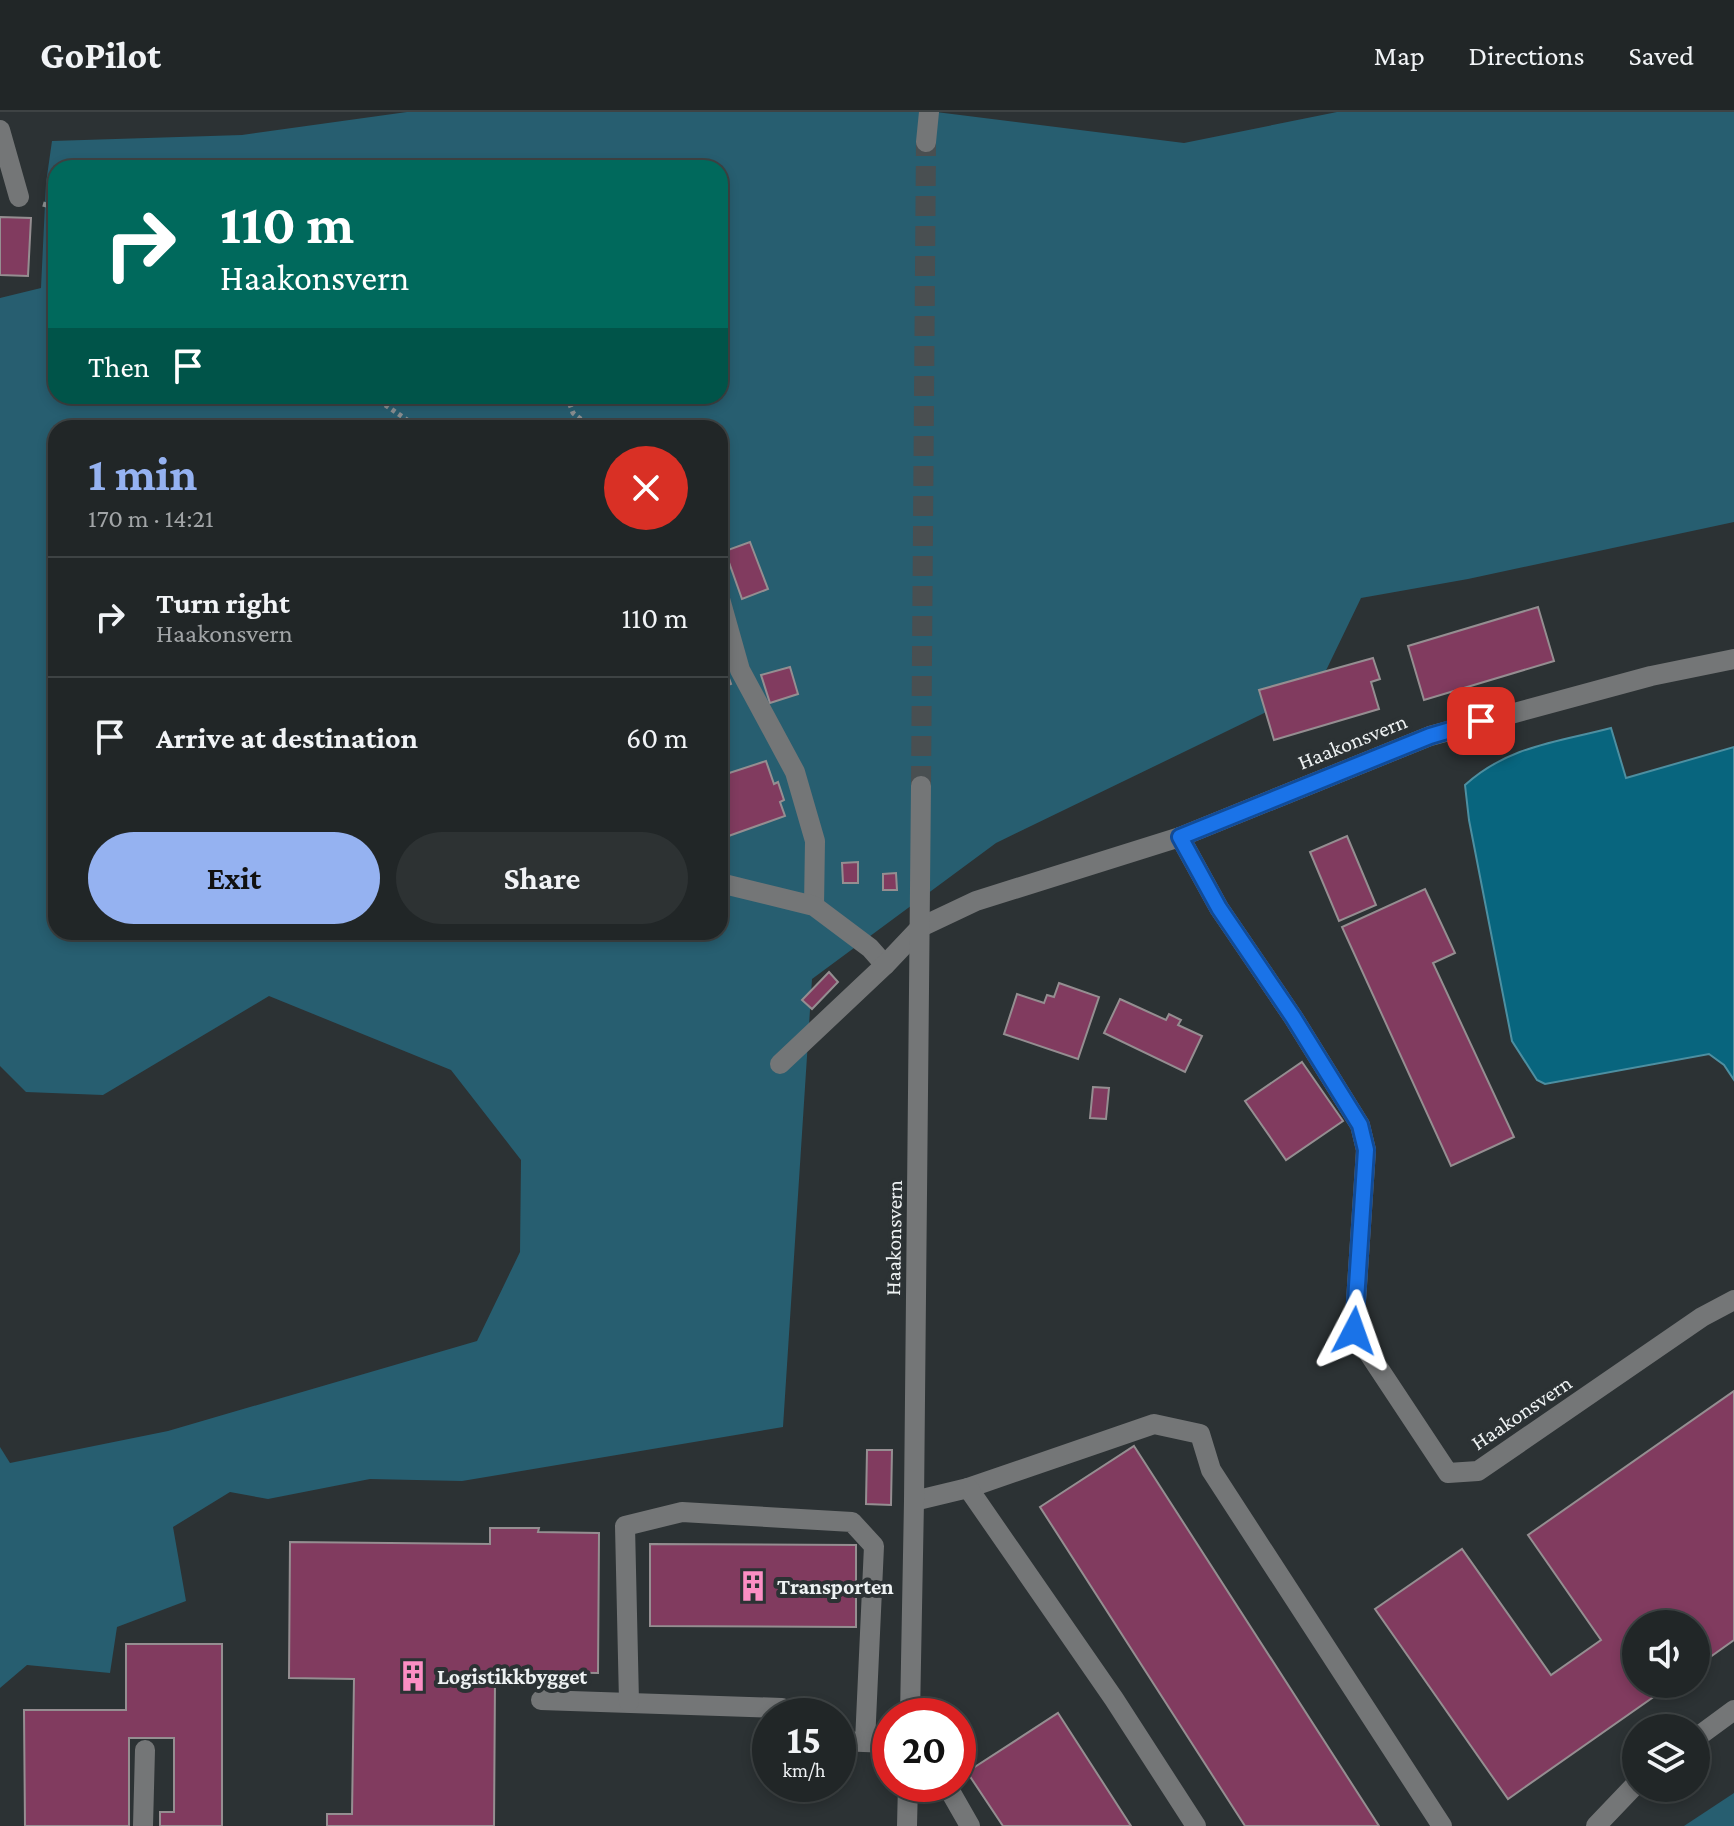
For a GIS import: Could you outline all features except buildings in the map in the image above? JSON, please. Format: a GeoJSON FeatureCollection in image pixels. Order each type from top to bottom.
{"type":"FeatureCollection","features":[{"type":"Feature","properties":{"kind":"street"},"geometry":{"type":"LineString","coordinates":[[926,142],[929,112]]}},
{"type":"Feature","properties":{"kind":"street"},"geometry":{"type":"LineString","coordinates":[[0,130],[19,197]]}},
{"type":"Feature","properties":{"kind":"street"},"geometry":{"type":"LineString","coordinates":[[728,627],[740,670],[795,772],[815,841],[814,906]]}},
{"type":"Feature","properties":{"kind":"street","name":"Haakonsvern"},"geometry":{"type":"LineString","coordinates":[[780,1064],[921,927],[976,901],[1180,837],[1430,736],[1651,676],[1734,659]]}},
{"type":"Feature","properties":{"kind":"street","name":"Haakonsvern"},"geometry":{"type":"LineString","coordinates":[[910,1698],[921,786]]}},
{"type":"Feature","properties":{"kind":"street","name":"Haakonsvern"},"geometry":{"type":"LineString","coordinates":[[1180,837],[1219,908],[1293,1017],[1360,1125],[1366,1150],[1354,1331],[1448,1473],[1478,1471],[1702,1317],[1734,1300]]}},
{"type":"Feature","properties":{"kind":"street"},"geometry":{"type":"LineString","coordinates":[[728,885],[814,906],[870,948],[885,965]]}},
{"type":"Feature","properties":{"kind":"street"},"geometry":{"type":"LineString","coordinates":[[914,1501],[968,1488],[1154,1424],[1200,1434],[1211,1470],[1442,1826]]}},
{"type":"Feature","properties":{"kind":"street"},"geometry":{"type":"LineString","coordinates":[[968,1488],[1114,1699],[1196,1826]]}},
{"type":"Feature","properties":{"kind":"street"},"geometry":{"type":"LineString","coordinates":[[629,1702],[625,1526],[682,1512],[852,1522],[874,1546],[865,1742]]}},
{"type":"Feature","properties":{"kind":"street"},"geometry":{"type":"LineString","coordinates":[[541,1700],[752,1707]]}},
{"type":"Feature","properties":{"kind":"street"},"geometry":{"type":"LineString","coordinates":[[1710,1728],[1734,1710]]}},
{"type":"Feature","properties":{"kind":"street"},"geometry":{"type":"LineString","coordinates":[[856,1742],[872,1742]]}},
{"type":"Feature","properties":{"kind":"street"},"geometry":{"type":"LineString","coordinates":[[143,1826],[145,1750]]}},
{"type":"Feature","properties":{"kind":"street"},"geometry":{"type":"LineString","coordinates":[[1596,1826],[1622,1799]]}},
{"type":"Feature","properties":{"kind":"street"},"geometry":{"type":"LineString","coordinates":[[907,1826],[908,1802]]}},
{"type":"Feature","properties":{"kind":"street"},"geometry":{"type":"LineString","coordinates":[[956,1802],[970,1826]]}},
{"type":"Feature","properties":{"kind":"path"},"geometry":{"type":"LineString","coordinates":[[384,404],[407,420]]}},
{"type":"Feature","properties":{"kind":"path"},"geometry":{"type":"LineString","coordinates":[[570,404],[573,413],[582,420]]}},
{"type":"Feature","properties":{"kind":"shaded area"},"geometry":{"type":"Polygon","coordinates":[[[407,112],[936,112],[1184,143],[1337,112],[1734,112],[1734,522],[1468,579],[1361,598],[1318,687],[996,843],[812,979],[783,1427],[462,1481],[370,1479],[268,1499],[230,1492],[173,1527],[186,1601],[117,1627],[110,1673],[27,1665],[0,1688],[0,1447],[10,1463],[168,1431],[477,1341],[520,1252],[521,1160],[451,1070],[269,996],[103,1095],[26,1092],[0,1066],[0,298],[41,288],[48,169],[48,404],[728,404],[728,160],[49,160],[52,141],[242,135],[407,112]]]}},
{"type":"Feature","properties":{"kind":"shaded area"},"geometry":{"type":"Polygon","coordinates":[[[1611,728],[1626,778],[1734,747],[1734,1080],[1724,1065],[1709,1054],[1545,1084],[1537,1080],[1512,1041],[1465,785],[1481,772],[1516,754],[1611,728]]]}},
{"type":"Feature","properties":{"kind":"shaded area"},"geometry":{"type":"Polygon","coordinates":[[[1734,1793],[1734,1826],[1684,1826],[1734,1793]]]}},
{"type":"Feature","properties":{"kind":"tunnel"},"geometry":{"type":"LineString","coordinates":[[921,786],[926,142]]}},
{"type":"Feature","properties":{"kind":"place","name":"Transporten"},"geometry":{"type":"Point","coordinates":[753,1586]}},
{"type":"Feature","properties":{"kind":"place","name":"Logistikkbygget"},"geometry":{"type":"Point","coordinates":[413,1676]}},
{"type":"Feature","properties":{"kind":"route"},"geometry":{"type":"LineString","coordinates":[[1354,1331],[1366,1150],[1360,1125],[1293,1017],[1219,908],[1180,837],[1430,736],[1481,721]]}}]}
